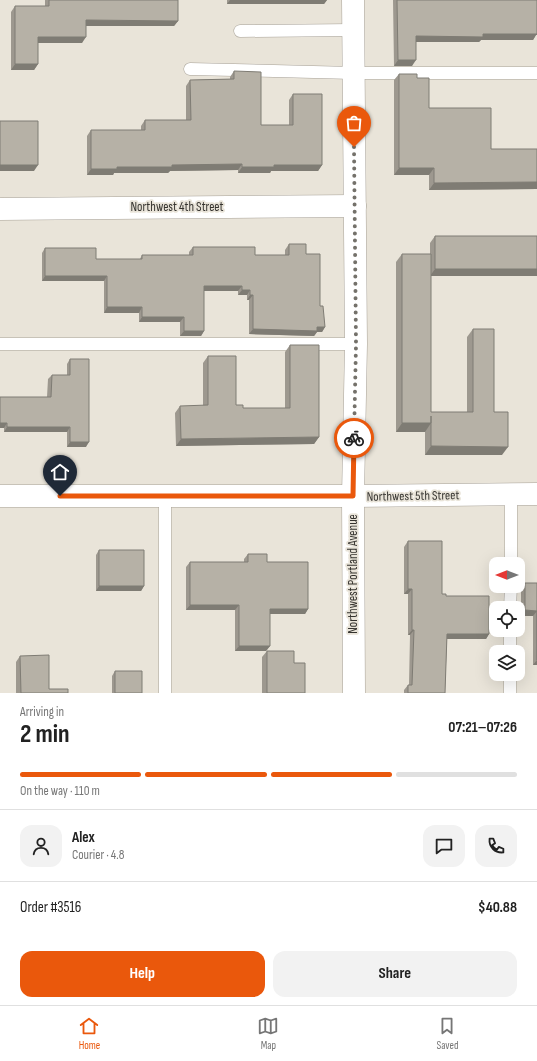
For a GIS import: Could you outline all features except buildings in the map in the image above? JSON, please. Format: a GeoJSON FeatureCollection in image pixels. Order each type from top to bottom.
{"type":"FeatureCollection","features":[{"type":"Feature","properties":{"kind":"street","name":"Northwest Portland Avenue"},"geometry":{"type":"LineString","coordinates":[[353,0],[356,344],[353,496],[354,693]]}},
{"type":"Feature","properties":{"kind":"street","name":"Northwest 4th Street"},"geometry":{"type":"LineString","coordinates":[[0,209],[355,206]]}},
{"type":"Feature","properties":{"kind":"street","name":"Northwest 5th Street"},"geometry":{"type":"LineString","coordinates":[[0,496],[353,496],[537,494]]}},
{"type":"Feature","properties":{"kind":"lane"},"geometry":{"type":"LineString","coordinates":[[240,31],[353,30]]}},
{"type":"Feature","properties":{"kind":"lane"},"geometry":{"type":"LineString","coordinates":[[190,70],[353,73],[537,73]]}},
{"type":"Feature","properties":{"kind":"lane"},"geometry":{"type":"LineString","coordinates":[[0,344],[356,344]]}},
{"type":"Feature","properties":{"kind":"lane"},"geometry":{"type":"LineString","coordinates":[[511,494],[511,557]]}},
{"type":"Feature","properties":{"kind":"lane"},"geometry":{"type":"LineString","coordinates":[[165,693],[166,495]]}},
{"type":"Feature","properties":{"kind":"lane"},"geometry":{"type":"LineString","coordinates":[[510,681],[510,693]]}},
{"type":"Feature","properties":{"kind":"way so far"},"geometry":{"type":"LineString","coordinates":[[354,147],[356,344],[354,438]]}},
{"type":"Feature","properties":{"kind":"route"},"geometry":{"type":"LineString","coordinates":[[60,496],[353,496],[354,438]]}}]}
